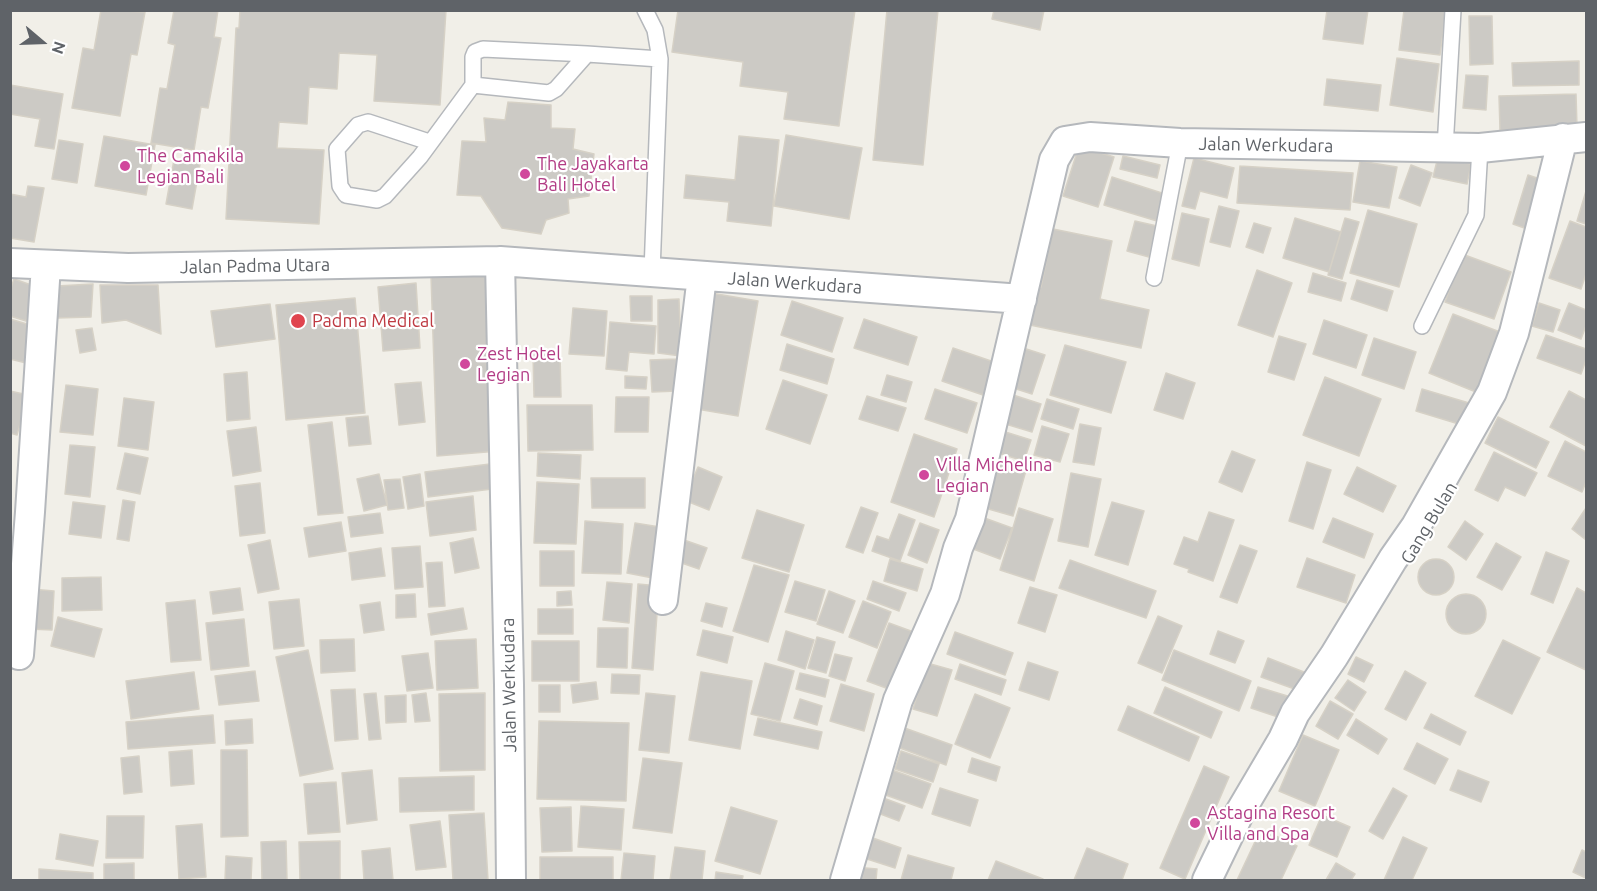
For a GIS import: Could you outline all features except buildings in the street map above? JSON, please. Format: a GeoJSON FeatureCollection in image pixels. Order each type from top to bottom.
{"type":"FeatureCollection","features":[{"type":"Feature","properties":{"kind":"street","name":"Jalan Werkudara"},"geometry":{"type":"LineString","coordinates":[[511,880],[500,261],[1022,299],[1054,160],[1065,141],[1090,137],[1180,143],[1480,148],[1574,138]]}},
{"type":"Feature","properties":{"kind":"street"},"geometry":{"type":"LineString","coordinates":[[1207,880],[1240,812],[1296,713],[1334,656],[1392,559],[1416,526],[1492,392],[1514,333],[1574,138]]}},
{"type":"Feature","properties":{"kind":"street","name":"Gang Bulan"},"geometry":{"type":"LineString","coordinates":[[1219,880],[1262,797],[1447,495],[1476,436],[1501,393],[1522,336],[1574,138]]}},
{"type":"Feature","properties":{"kind":"street","name":"Jalan Padma Utara"},"geometry":{"type":"LineString","coordinates":[[10,263],[128,268],[500,261]]}},
{"type":"Feature","properties":{"kind":"street"},"geometry":{"type":"LineString","coordinates":[[19,655],[46,265]]}},
{"type":"Feature","properties":{"kind":"street"},"geometry":{"type":"LineString","coordinates":[[663,600],[702,276]]}},
{"type":"Feature","properties":{"kind":"street"},"geometry":{"type":"LineString","coordinates":[[845,880],[898,700],[945,594],[958,548],[970,519],[1022,299]]}},
{"type":"Feature","properties":{"kind":"lane"},"geometry":{"type":"LineString","coordinates":[[645,10],[654,30],[660,59],[652,272]]}},
{"type":"Feature","properties":{"kind":"lane"},"geometry":{"type":"LineString","coordinates":[[654,30],[660,10]]}},
{"type":"Feature","properties":{"kind":"lane"},"geometry":{"type":"LineString","coordinates":[[1445,148],[1453,10]]}},
{"type":"Feature","properties":{"kind":"lane"},"geometry":{"type":"LineString","coordinates":[[429,142],[368,122],[358,125],[337,149],[340,186],[346,195],[377,200],[385,196],[420,157],[472,85],[473,57],[475,52],[480,50],[660,59]]}},
{"type":"Feature","properties":{"kind":"lane"},"geometry":{"type":"LineString","coordinates":[[472,85],[549,93],[587,54]]}},
{"type":"Feature","properties":{"kind":"lane"},"geometry":{"type":"LineString","coordinates":[[1154,278],[1180,143]]}},
{"type":"Feature","properties":{"kind":"lane"},"geometry":{"type":"LineString","coordinates":[[1422,326],[1476,215],[1480,148]]}},
{"type":"Feature","properties":{"kind":"place","name":"The Camakila Legian Bali"},"geometry":{"type":"Point","coordinates":[125,166]}},
{"type":"Feature","properties":{"kind":"place","name":"The Jayakarta Bali Hotel"},"geometry":{"type":"Point","coordinates":[525,174]}},
{"type":"Feature","properties":{"kind":"place","name":"Padma Medical"},"geometry":{"type":"Point","coordinates":[298,321]}},
{"type":"Feature","properties":{"kind":"place","name":"Zest Hotel Legian"},"geometry":{"type":"Point","coordinates":[465,364]}},
{"type":"Feature","properties":{"kind":"place","name":"Villa Michelina Legian"},"geometry":{"type":"Point","coordinates":[924,475]}},
{"type":"Feature","properties":{"kind":"place","name":"Astagina Resort Villa and Spa"},"geometry":{"type":"Point","coordinates":[1195,823]}}]}
